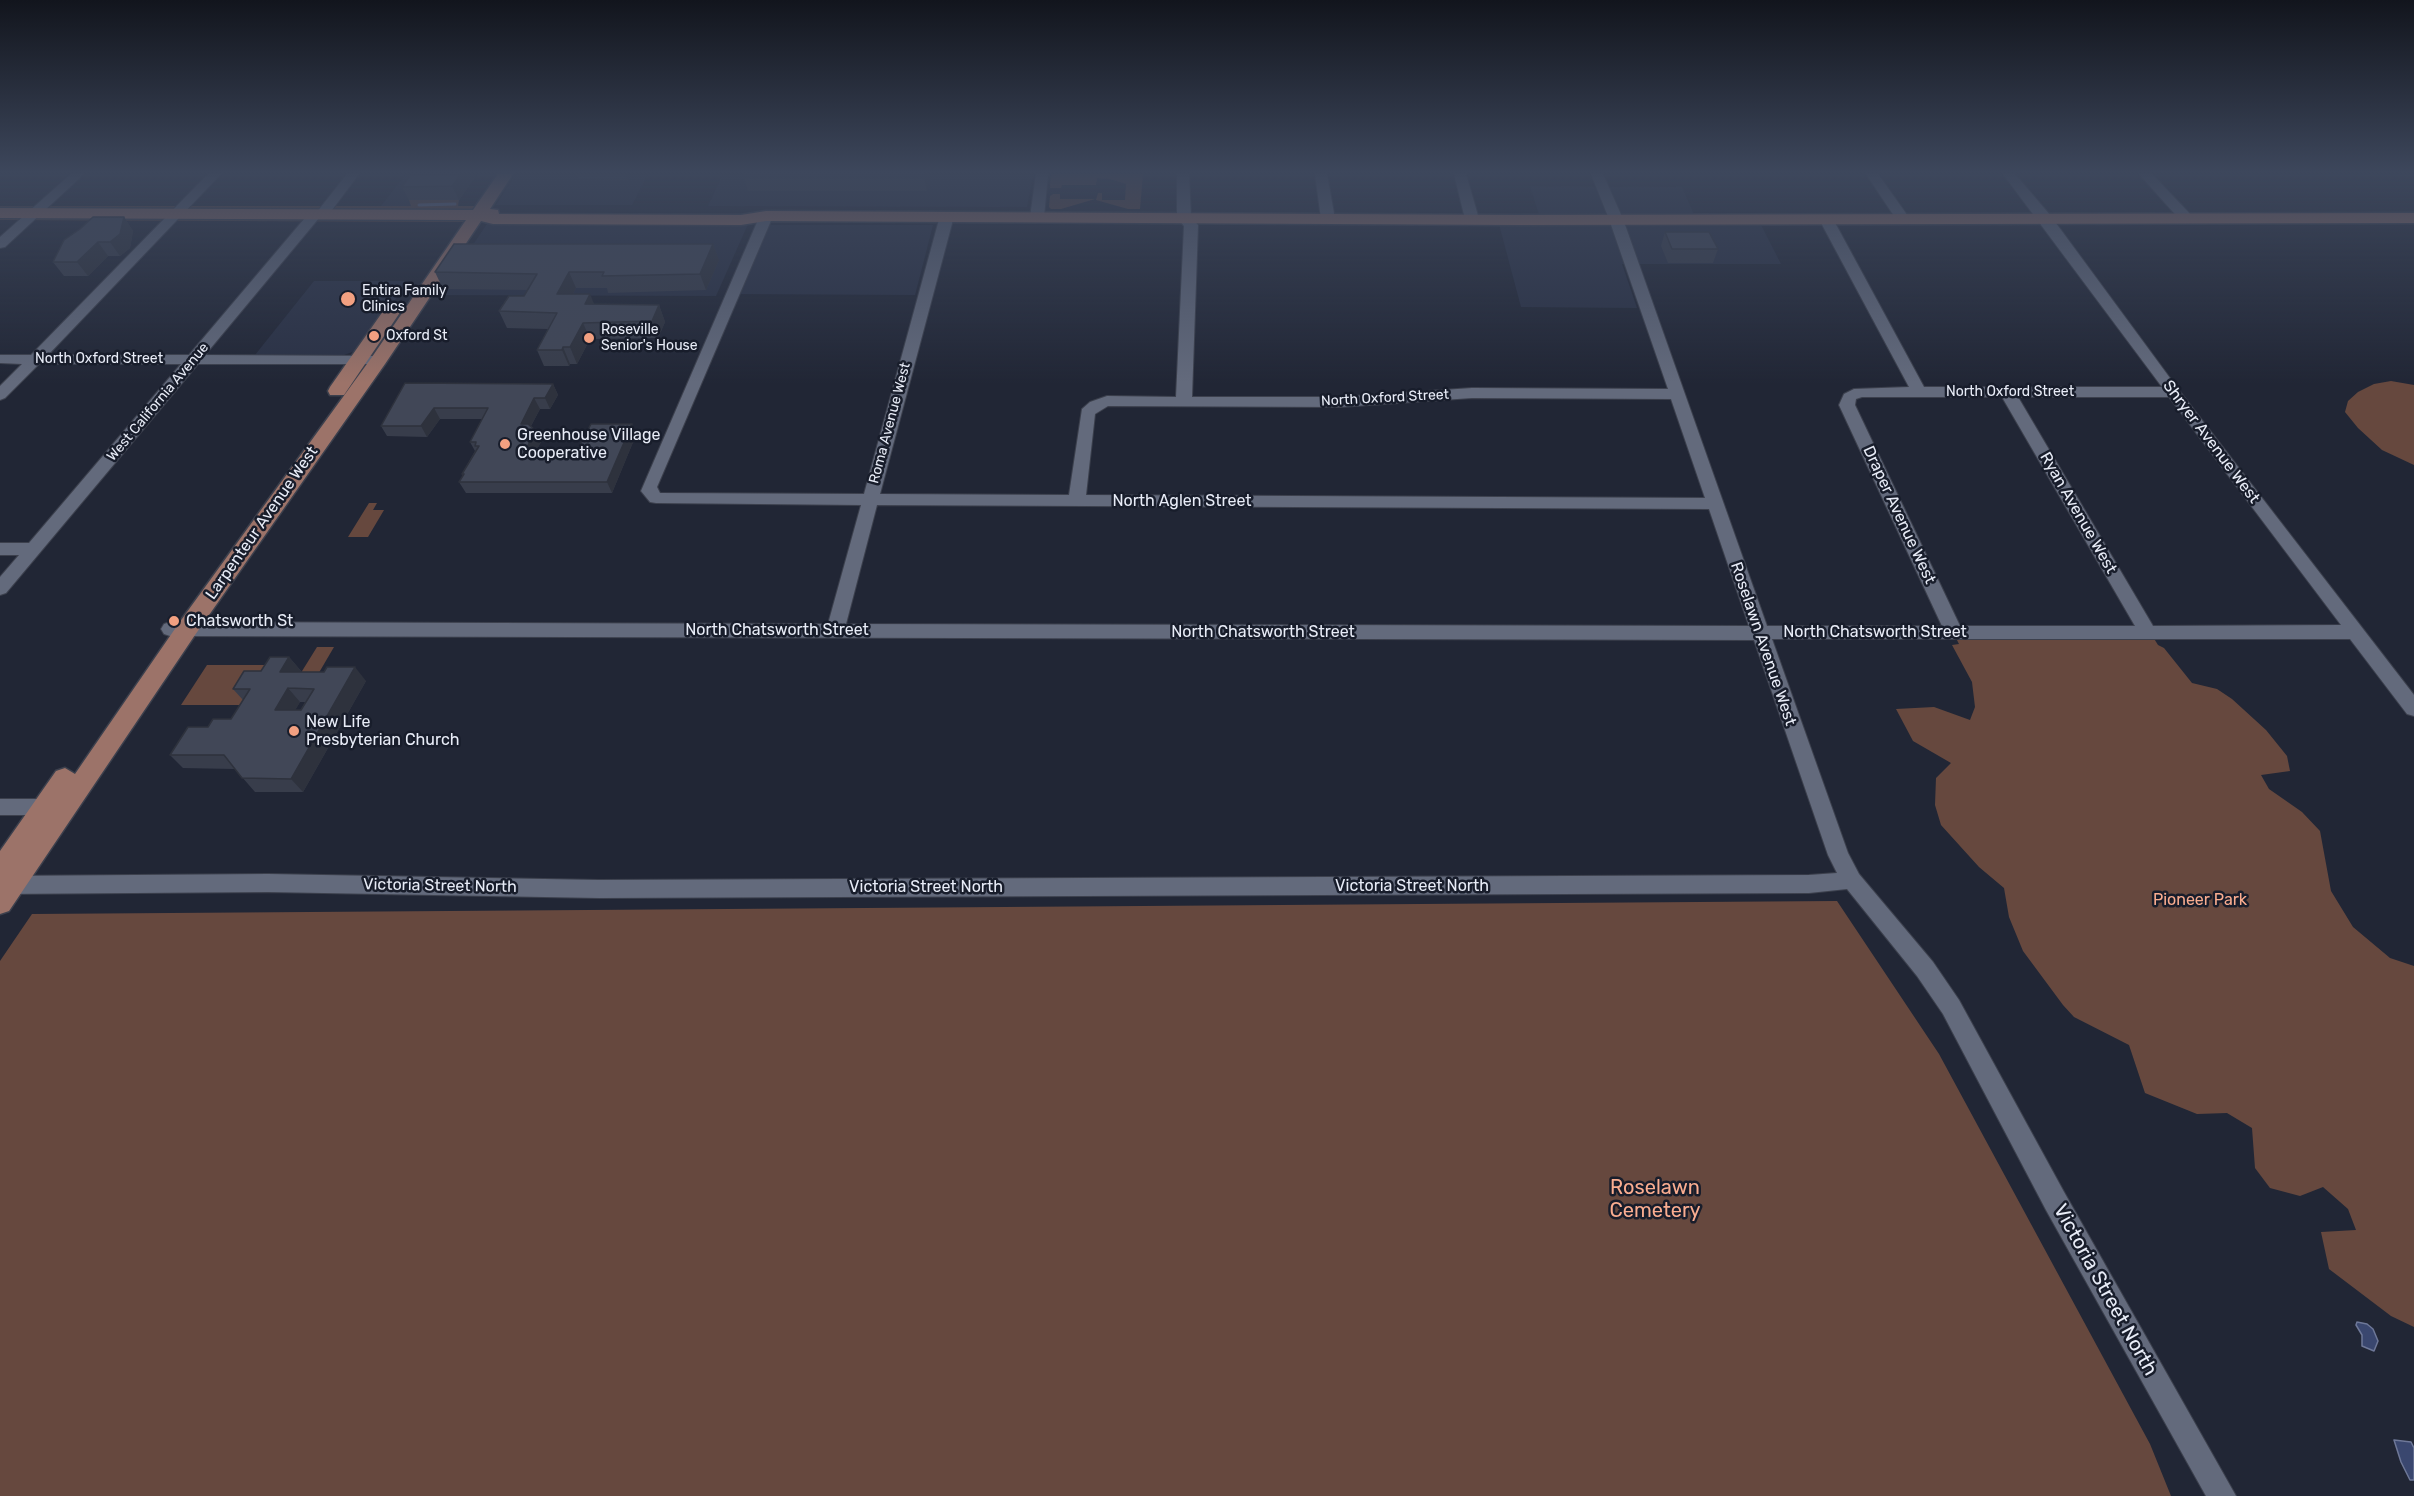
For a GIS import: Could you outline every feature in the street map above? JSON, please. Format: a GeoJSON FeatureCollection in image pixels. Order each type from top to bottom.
{"type":"FeatureCollection","features":[{"type":"Feature","properties":{"kind":"main road","name":"Larpenteur Avenue West"},"geometry":{"type":"LineString","coordinates":[[4,880],[450,244]]}},
{"type":"Feature","properties":{"kind":"main road","name":"Larpenteur Avenue West"},"geometry":{"type":"LineString","coordinates":[[0,903],[4,880],[45,807],[179,629]]}},
{"type":"Feature","properties":{"kind":"street"},"geometry":{"type":"LineString","coordinates":[[0,395],[147,244]]}},
{"type":"Feature","properties":{"kind":"street","name":"West California Avenue"},"geometry":{"type":"LineString","coordinates":[[0,589],[293,244]]}},
{"type":"Feature","properties":{"kind":"street","name":"North Aglen Street"},"geometry":{"type":"LineString","coordinates":[[754,244],[649,487],[651,495],[663,500],[869,498],[1714,504]]}},
{"type":"Feature","properties":{"kind":"street","name":"Roma Avenue West"},"geometry":{"type":"LineString","coordinates":[[835,630],[939,244]]}},
{"type":"Feature","properties":{"kind":"street"},"geometry":{"type":"LineString","coordinates":[[1184,400],[1190,244]]}},
{"type":"Feature","properties":{"kind":"street","name":"Roselawn Avenue West"},"geometry":{"type":"LineString","coordinates":[[1625,244],[1838,855],[1852,880],[1925,969],[1951,1007],[1992,1081]]}},
{"type":"Feature","properties":{"kind":"street"},"geometry":{"type":"LineString","coordinates":[[1839,244],[1919,392]]}},
{"type":"Feature","properties":{"kind":"street","name":"Shryer Avenue West"},"geometry":{"type":"LineString","coordinates":[[2064,244],[2173,392],[2414,709]]}},
{"type":"Feature","properties":{"kind":"street","name":"North Oxford Street"},"geometry":{"type":"LineString","coordinates":[[0,359],[368,360]]}},
{"type":"Feature","properties":{"kind":"street","name":"North Oxford Street"},"geometry":{"type":"LineString","coordinates":[[1849,397],[1859,392],[2173,392]]}},
{"type":"Feature","properties":{"kind":"street","name":"North Oxford Street"},"geometry":{"type":"LineString","coordinates":[[1077,501],[1087,412],[1095,405],[1107,401],[1340,402],[1472,393],[1676,394]]}},
{"type":"Feature","properties":{"kind":"street","name":"Ryan Avenue West"},"geometry":{"type":"LineString","coordinates":[[2008,393],[2148,633]]}},
{"type":"Feature","properties":{"kind":"street","name":"Draper Avenue West"},"geometry":{"type":"LineString","coordinates":[[1849,397],[1847,405],[1954,632]]}},
{"type":"Feature","properties":{"kind":"street"},"geometry":{"type":"LineString","coordinates":[[0,549],[33,549]]}},
{"type":"Feature","properties":{"kind":"street","name":"North Chatsworth Street"},"geometry":{"type":"LineString","coordinates":[[179,629],[2356,632]]}},
{"type":"Feature","properties":{"kind":"street"},"geometry":{"type":"LineString","coordinates":[[0,807],[45,807]]}},
{"type":"Feature","properties":{"kind":"street","name":"Victoria Street North"},"geometry":{"type":"LineString","coordinates":[[4,880],[611,889],[1797,885],[1852,880]]}},
{"type":"Feature","properties":{"kind":"street","name":"Victoria Street North"},"geometry":{"type":"LineString","coordinates":[[1992,1081],[2055,1201],[2222,1496]]}},
{"type":"Feature","properties":{"kind":"shaded area"},"geometry":{"type":"Polygon","coordinates":[[[474,244],[739,244],[716,296],[439,295],[474,244]]]}},
{"type":"Feature","properties":{"kind":"shaded area"},"geometry":{"type":"Polygon","coordinates":[[[760,244],[928,244],[915,295],[739,294],[760,244]]]}},
{"type":"Feature","properties":{"kind":"shaded area"},"geometry":{"type":"Polygon","coordinates":[[[1504,244],[1771,244],[1781,264],[1622,264],[1637,308],[1521,307],[1504,244]]]}},
{"type":"Feature","properties":{"kind":"shaded area"},"geometry":{"type":"Polygon","coordinates":[[[314,281],[409,281],[358,350],[344,355],[255,355],[314,281]]]}},
{"type":"Feature","properties":{"kind":"green space"},"geometry":{"type":"Polygon","coordinates":[[[2391,381],[2414,385],[2414,465],[2382,450],[2358,428],[2345,412],[2348,401],[2358,392],[2374,384],[2391,381]]]}},
{"type":"Feature","properties":{"kind":"green space"},"geometry":{"type":"Polygon","coordinates":[[[369,503],[377,503],[373,510],[384,510],[368,537],[348,537],[369,503]]]}},
{"type":"Feature","properties":{"kind":"green space","name":"Pioneer Park"},"geometry":{"type":"Polygon","coordinates":[[[2153,637],[2192,683],[2217,689],[2232,699],[2266,730],[2287,756],[2290,771],[2261,775],[2269,789],[2302,812],[2320,831],[2331,891],[2353,927],[2390,958],[2414,966],[2414,1327],[2391,1316],[2329,1269],[2321,1232],[2356,1230],[2348,1209],[2323,1187],[2300,1196],[2270,1188],[2255,1168],[2252,1128],[2227,1113],[2197,1114],[2145,1093],[2129,1045],[2074,1017],[2063,1005],[2023,951],[2009,917],[2004,888],[1979,867],[1941,825],[1935,805],[1936,778],[1951,763],[1913,741],[1896,709],[1934,707],[1970,720],[1975,707],[1972,682],[1952,645],[1959,644],[1956,638],[2153,637]]]}},
{"type":"Feature","properties":{"kind":"green space"},"geometry":{"type":"Polygon","coordinates":[[[317,647],[334,647],[317,676],[299,676],[317,647]]]}},
{"type":"Feature","properties":{"kind":"green space"},"geometry":{"type":"Polygon","coordinates":[[[207,665],[278,665],[244,705],[181,705],[207,665]]]}},
{"type":"Feature","properties":{"kind":"green space","name":"Roselawn Cemetery"},"geometry":{"type":"Polygon","coordinates":[[[1837,901],[1939,1054],[2150,1444],[2171,1496],[0,1496],[0,961],[32,914],[1837,901]]]}},
{"type":"Feature","properties":{"kind":"water"},"geometry":{"type":"Polygon","coordinates":[[[2357,1322],[2367,1324],[2373,1329],[2378,1341],[2374,1351],[2362,1346],[2362,1335],[2356,1325],[2357,1322]]]}},
{"type":"Feature","properties":{"kind":"water"},"geometry":{"type":"Polygon","coordinates":[[[2394,1440],[2411,1442],[2414,1448],[2414,1480],[2410,1480],[2401,1462],[2394,1440]]]}},
{"type":"Feature","properties":{"kind":"building"},"geometry":{"type":"Polygon","coordinates":[[[62,244],[96,244],[77,262],[53,262],[62,244]]]}},
{"type":"Feature","properties":{"kind":"building"},"geometry":{"type":"Polygon","coordinates":[[[454,244],[713,244],[700,274],[602,276],[604,272],[569,272],[557,294],[590,294],[585,304],[659,305],[652,321],[583,323],[570,347],[563,347],[562,350],[537,350],[557,313],[499,311],[509,296],[524,296],[537,274],[435,272],[454,244]]]}},
{"type":"Feature","properties":{"kind":"building"},"geometry":{"type":"Polygon","coordinates":[[[1670,244],[1715,244],[1718,249],[1672,249],[1670,244]]]}},
{"type":"Feature","properties":{"kind":"building","name":"Greenhouse Village Cooperative"},"geometry":{"type":"Polygon","coordinates":[[[405,383],[553,384],[545,398],[534,398],[521,424],[528,424],[536,431],[523,454],[575,455],[591,424],[632,424],[607,482],[459,482],[479,446],[475,446],[476,442],[470,442],[488,408],[434,408],[421,426],[381,426],[405,383]]]}},
{"type":"Feature","properties":{"kind":"building","name":"New Life Presbyterian Church"},"geometry":{"type":"Polygon","coordinates":[[[270,657],[289,657],[280,672],[324,672],[327,667],[355,667],[291,779],[242,778],[224,755],[170,755],[188,727],[208,727],[213,719],[231,719],[250,689],[233,689],[244,671],[261,671],[270,657]],[[288,688],[275,710],[301,710],[314,689],[288,688]]]}},
{"type":"Feature","properties":{"kind":"place","name":"Entira Family Clinics"},"geometry":{"type":"Point","coordinates":[348,299]}},
{"type":"Feature","properties":{"kind":"place","name":"Oxford St"},"geometry":{"type":"Point","coordinates":[374,336]}},
{"type":"Feature","properties":{"kind":"place","name":"Roseville Senior's House"},"geometry":{"type":"Point","coordinates":[589,338]}},
{"type":"Feature","properties":{"kind":"place","name":"Greenhouse Village Cooperative"},"geometry":{"type":"Point","coordinates":[505,444]}},
{"type":"Feature","properties":{"kind":"place","name":"Chatsworth St"},"geometry":{"type":"Point","coordinates":[174,621]}},
{"type":"Feature","properties":{"kind":"place","name":"New Life Presbyterian Church"},"geometry":{"type":"Point","coordinates":[294,731]}}]}
